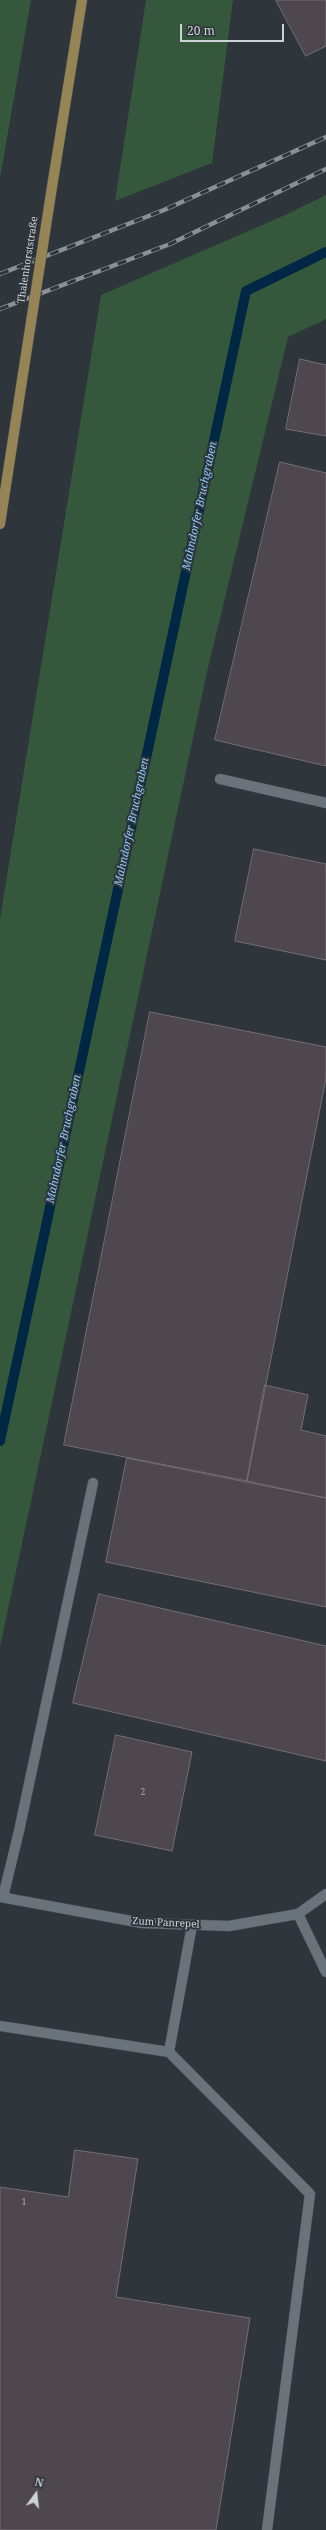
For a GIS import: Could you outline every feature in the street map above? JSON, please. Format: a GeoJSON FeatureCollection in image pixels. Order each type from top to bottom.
{"type":"FeatureCollection","features":[{"type":"Feature","properties":{"kind":"main road","name":"Thalenhorststraße"},"geometry":{"type":"LineString","coordinates":[[0,524],[82,0]]}},
{"type":"Feature","properties":{"kind":"street"},"geometry":{"type":"LineString","coordinates":[[220,779],[326,803]]}},
{"type":"Feature","properties":{"kind":"street"},"geometry":{"type":"LineString","coordinates":[[1,1897],[19,1831],[93,1483]]}},
{"type":"Feature","properties":{"kind":"street","name":"Zum Panrepel"},"geometry":{"type":"LineString","coordinates":[[1,1897],[142,1923],[229,1926],[298,1914],[326,1894]]}},
{"type":"Feature","properties":{"kind":"street"},"geometry":{"type":"LineString","coordinates":[[298,1914],[326,1972]]}},
{"type":"Feature","properties":{"kind":"street"},"geometry":{"type":"LineString","coordinates":[[168,2052],[192,1925]]}},
{"type":"Feature","properties":{"kind":"street"},"geometry":{"type":"LineString","coordinates":[[0,2026],[168,2052],[310,2194],[267,2530]]}},
{"type":"Feature","properties":{"kind":"green space"},"geometry":{"type":"Polygon","coordinates":[[[0,0],[31,0],[0,178],[0,0]]]}},
{"type":"Feature","properties":{"kind":"green space"},"geometry":{"type":"Polygon","coordinates":[[[146,0],[233,0],[212,163],[115,201],[146,0]]]}},
{"type":"Feature","properties":{"kind":"green space"},"geometry":{"type":"Polygon","coordinates":[[[326,195],[326,319],[288,337],[207,672],[0,1647],[0,919],[101,295],[283,216],[326,195]]]}},
{"type":"Feature","properties":{"kind":"building"},"geometry":{"type":"Polygon","coordinates":[[[276,0],[326,0],[326,46],[306,56],[276,0]]]}},
{"type":"Feature","properties":{"kind":"building"},"geometry":{"type":"Polygon","coordinates":[[[300,359],[326,365],[326,436],[286,429],[300,359]]]}},
{"type":"Feature","properties":{"kind":"building"},"geometry":{"type":"Polygon","coordinates":[[[280,462],[326,473],[326,766],[215,740],[280,462]]]}},
{"type":"Feature","properties":{"kind":"building"},"geometry":{"type":"Polygon","coordinates":[[[254,849],[326,864],[326,960],[235,941],[254,849]]]}},
{"type":"Feature","properties":{"kind":"building"},"geometry":{"type":"Polygon","coordinates":[[[150,1012],[326,1047],[326,1078],[247,1481],[64,1445],[150,1012]]]}},
{"type":"Feature","properties":{"kind":"building"},"geometry":{"type":"Polygon","coordinates":[[[265,1385],[308,1395],[301,1430],[326,1436],[326,1498],[247,1481],[265,1385]]]}},
{"type":"Feature","properties":{"kind":"building"},"geometry":{"type":"Polygon","coordinates":[[[127,1458],[326,1498],[326,1607],[106,1562],[127,1458]]]}},
{"type":"Feature","properties":{"kind":"building"},"geometry":{"type":"Polygon","coordinates":[[[99,1594],[326,1646],[326,1761],[73,1703],[99,1594]]]}},
{"type":"Feature","properties":{"kind":"building"},"geometry":{"type":"Polygon","coordinates":[[[116,1735],[192,1752],[172,1851],[95,1835],[116,1735]]]}},
{"type":"Feature","properties":{"kind":"building"},"geometry":{"type":"Polygon","coordinates":[[[75,2150],[138,2159],[116,2297],[250,2318],[216,2530],[0,2530],[0,2187],[68,2197],[75,2150]]]}},
{"type":"Feature","properties":{"kind":"waterway","name":"Mahndorfer Bruchgraben"},"geometry":{"type":"LineString","coordinates":[[0,1441],[246,291],[326,252]]}},
{"type":"Feature","properties":{"kind":"railway"},"geometry":{"type":"LineString","coordinates":[[0,274],[164,210],[326,137]]}},
{"type":"Feature","properties":{"kind":"railway"},"geometry":{"type":"LineString","coordinates":[[0,309],[170,244],[326,169]]}}]}
